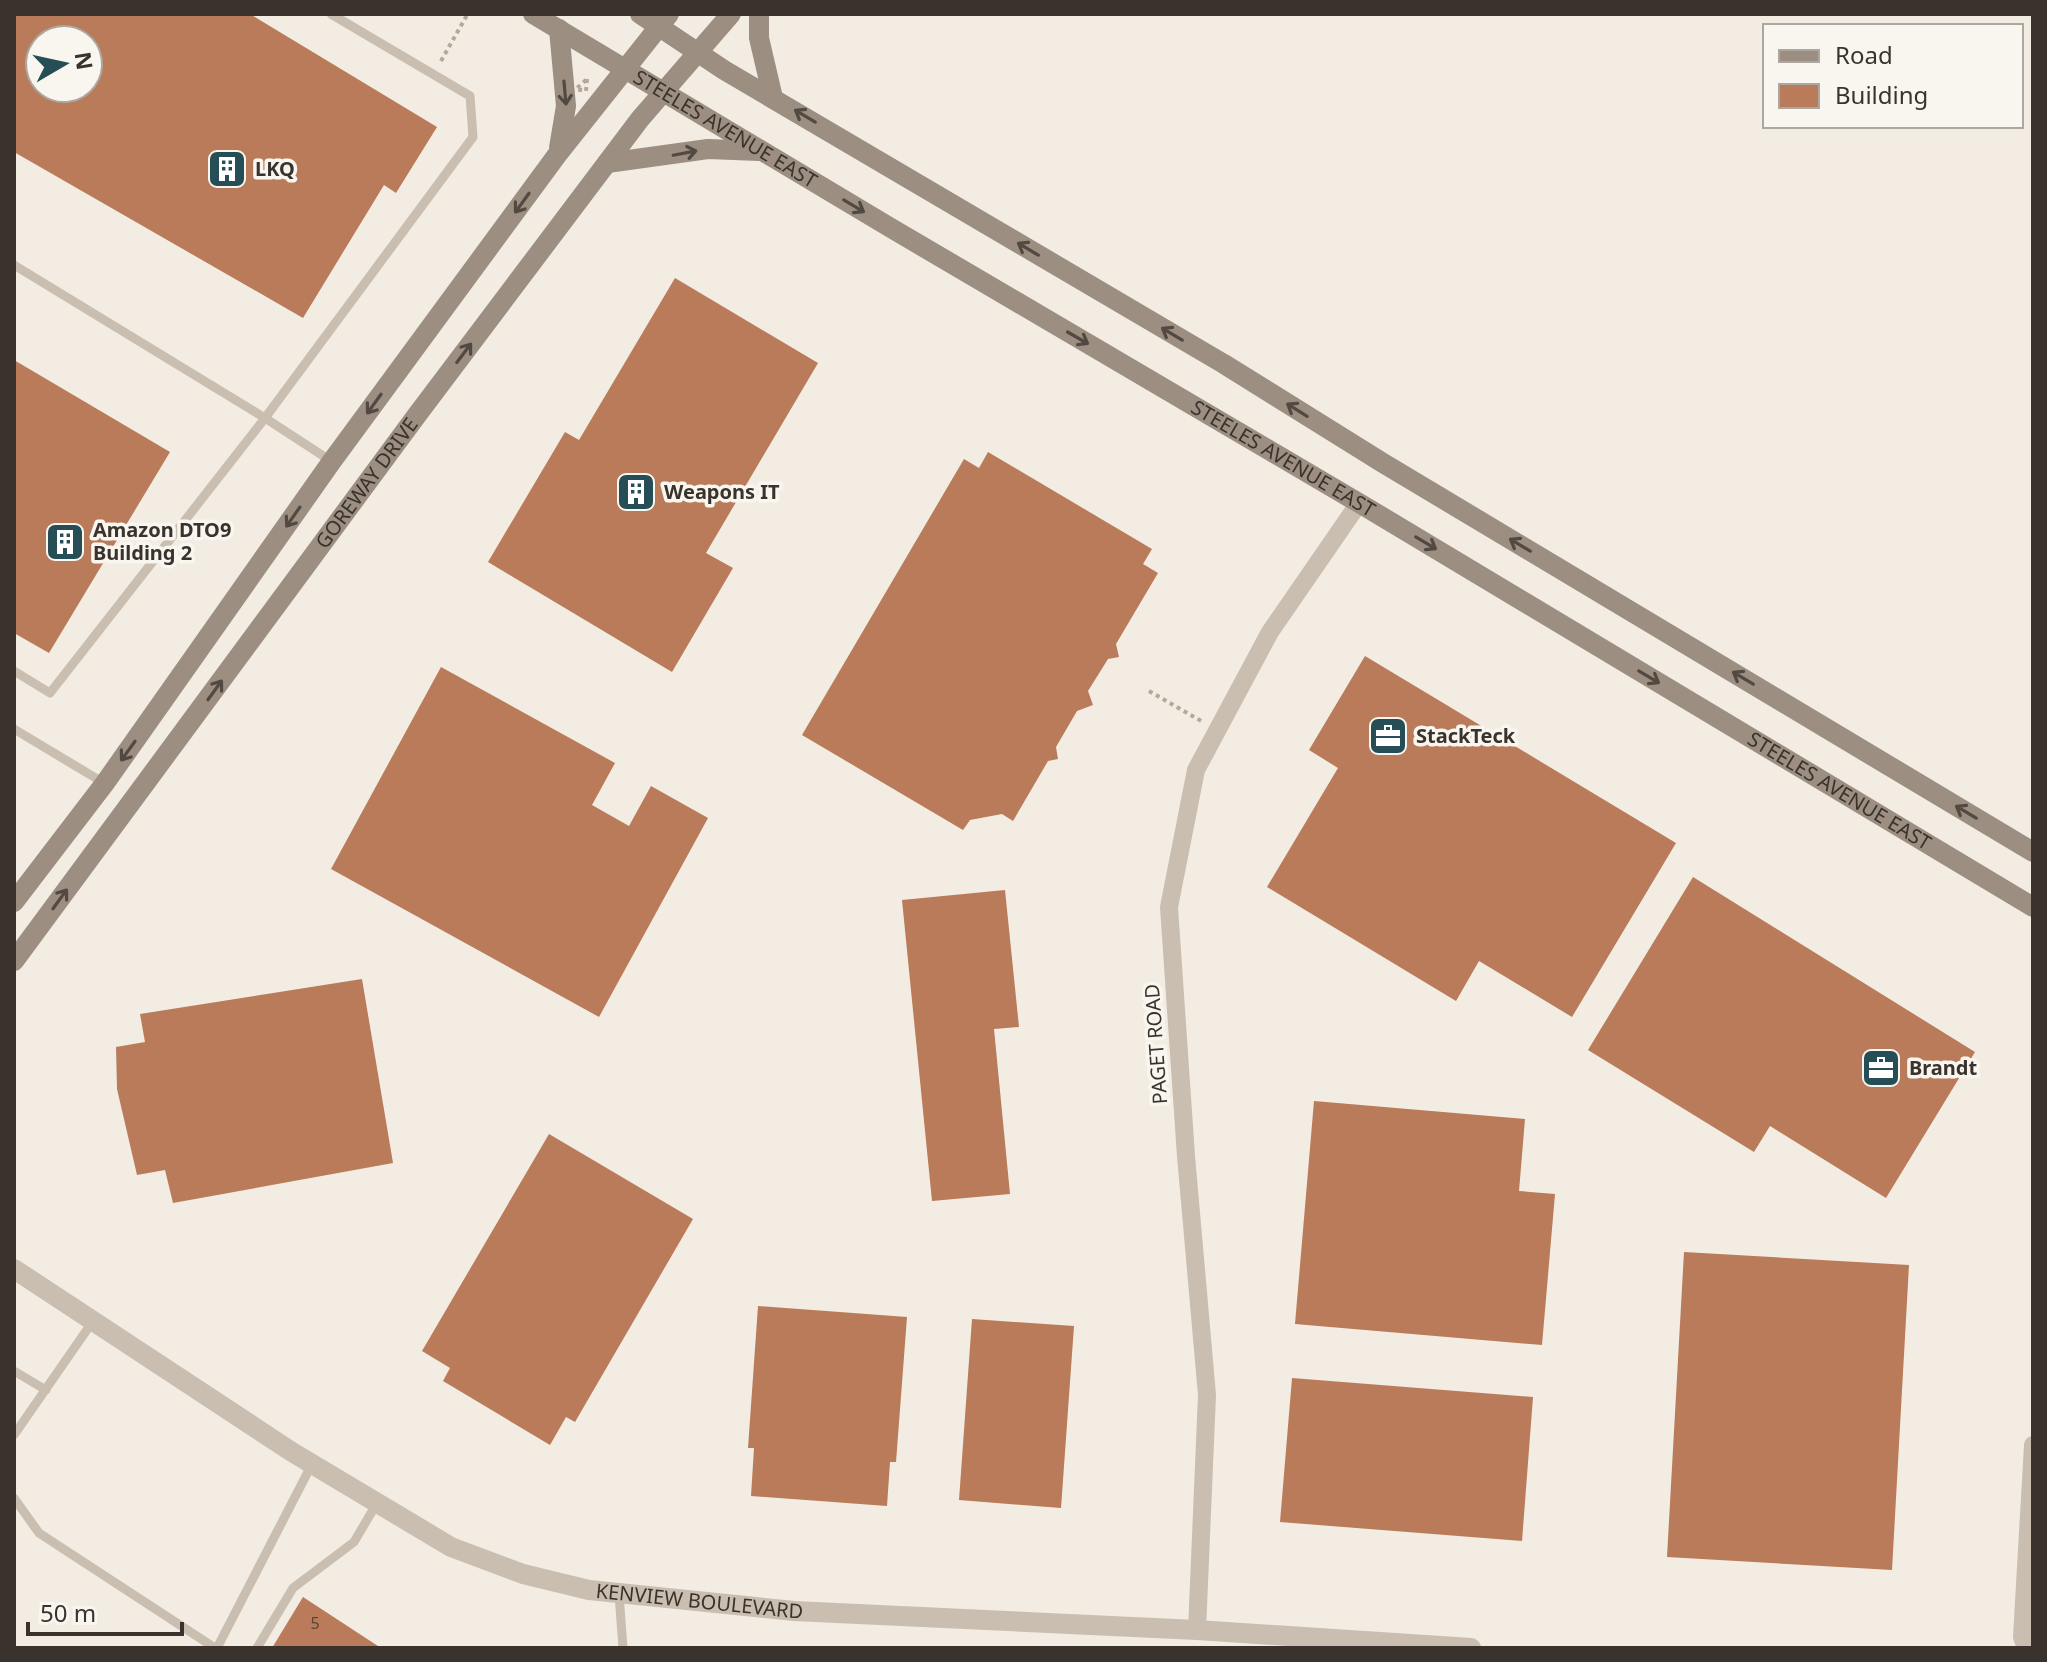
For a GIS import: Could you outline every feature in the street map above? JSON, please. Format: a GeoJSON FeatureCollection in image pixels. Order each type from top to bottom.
{"type":"FeatureCollection","features":[{"type":"Feature","properties":{"kind":"main road","name":"STEELES AVENUE EAST"},"geometry":{"type":"LineString","coordinates":[[533,14],[2033,907]]}},
{"type":"Feature","properties":{"kind":"main road"},"geometry":{"type":"LineString","coordinates":[[640,14],[664,20],[699,53],[773,98],[1224,364],[1397,472],[2033,852]]}},
{"type":"Feature","properties":{"kind":"main road","name":"GOREWAY DRIVE"},"geometry":{"type":"LineString","coordinates":[[14,961],[640,119],[731,14]]}},
{"type":"Feature","properties":{"kind":"main road"},"geometry":{"type":"LineString","coordinates":[[759,14],[759,38],[773,98]]}},
{"type":"Feature","properties":{"kind":"main road","name":"GOREWAY DRIVE"},"geometry":{"type":"LineString","coordinates":[[14,902],[105,783],[332,461],[557,155],[664,20]]}},
{"type":"Feature","properties":{"kind":"main road"},"geometry":{"type":"LineString","coordinates":[[557,155],[566,106],[559,29]]}},
{"type":"Feature","properties":{"kind":"main road"},"geometry":{"type":"LineString","coordinates":[[607,163],[708,149],[763,151]]}},
{"type":"Feature","properties":{"kind":"street","name":"PAGET ROAD"},"geometry":{"type":"LineString","coordinates":[[1197,1630],[1207,1395],[1169,907],[1196,770],[1270,632],[1359,503]]}},
{"type":"Feature","properties":{"kind":"street","name":"KENVIEW BOULEVARD"},"geometry":{"type":"LineString","coordinates":[[14,1269],[312,1464],[451,1547],[536,1578],[619,1594],[794,1611],[1197,1630],[1471,1648]]}},
{"type":"Feature","properties":{"kind":"street"},"geometry":{"type":"LineString","coordinates":[[2026,1648],[2022,1637],[2033,1445]]}},
{"type":"Feature","properties":{"kind":"lane"},"geometry":{"type":"LineString","coordinates":[[14,671],[50,693],[265,418],[473,137],[470,96],[331,14]]}},
{"type":"Feature","properties":{"kind":"lane"},"geometry":{"type":"LineString","coordinates":[[14,265],[332,461]]}},
{"type":"Feature","properties":{"kind":"lane"},"geometry":{"type":"LineString","coordinates":[[14,729],[105,783]]}},
{"type":"Feature","properties":{"kind":"lane"},"geometry":{"type":"LineString","coordinates":[[14,1435],[93,1321]]}},
{"type":"Feature","properties":{"kind":"lane"},"geometry":{"type":"LineString","coordinates":[[14,1371],[46,1390]]}},
{"type":"Feature","properties":{"kind":"lane"},"geometry":{"type":"LineString","coordinates":[[14,1498],[39,1533],[216,1648],[312,1464]]}},
{"type":"Feature","properties":{"kind":"lane"},"geometry":{"type":"LineString","coordinates":[[257,1648],[293,1588],[354,1542],[377,1503]]}},
{"type":"Feature","properties":{"kind":"lane"},"geometry":{"type":"LineString","coordinates":[[619,1594],[623,1648]]}},
{"type":"Feature","properties":{"kind":"path"},"geometry":{"type":"LineString","coordinates":[[434,74],[467,15]]}},
{"type":"Feature","properties":{"kind":"path"},"geometry":{"type":"LineString","coordinates":[[1149,691],[1217,731]]}},
{"type":"Feature","properties":{"kind":"building","name":"LKQ"},"geometry":{"type":"Polygon","coordinates":[[[14,14],[250,14],[437,127],[396,193],[384,185],[303,318],[14,152],[14,14]]]}},
{"type":"Feature","properties":{"kind":"building","name":"Weapons IT"},"geometry":{"type":"Polygon","coordinates":[[[675,278],[818,363],[706,553],[733,568],[672,672],[488,562],[565,432],[579,440],[675,278]]]}},
{"type":"Feature","properties":{"kind":"building","name":"Amazon DTO9 Building 2"},"geometry":{"type":"Polygon","coordinates":[[[14,360],[170,452],[49,653],[14,633],[14,360]]]}},
{"type":"Feature","properties":{"kind":"building"},"geometry":{"type":"Polygon","coordinates":[[[988,452],[1152,549],[1143,564],[1158,573],[1116,644],[1119,657],[1108,659],[1088,691],[1093,705],[1077,711],[1056,747],[1058,759],[1048,761],[1013,821],[1002,814],[970,820],[963,830],[802,735],[964,459],[979,468],[988,452]]]}},
{"type":"Feature","properties":{"kind":"building"},"geometry":{"type":"Polygon","coordinates":[[[1365,656],[1676,843],[1572,1017],[1479,961],[1456,1001],[1267,887],[1338,768],[1309,750],[1365,656]]]}},
{"type":"Feature","properties":{"kind":"building"},"geometry":{"type":"Polygon","coordinates":[[[441,667],[615,763],[592,805],[629,826],[651,786],[708,818],[599,1017],[331,869],[441,667]]]}},
{"type":"Feature","properties":{"kind":"building"},"geometry":{"type":"Polygon","coordinates":[[[1693,877],[1975,1052],[1886,1198],[1770,1126],[1754,1152],[1588,1050],[1693,877]]]}},
{"type":"Feature","properties":{"kind":"building"},"geometry":{"type":"Polygon","coordinates":[[[1005,890],[1019,1027],[994,1029],[1010,1194],[932,1201],[902,900],[1005,890]]]}},
{"type":"Feature","properties":{"kind":"building"},"geometry":{"type":"Polygon","coordinates":[[[362,979],[393,1163],[173,1203],[165,1170],[137,1175],[117,1089],[116,1047],[145,1042],[140,1014],[362,979]]]}},
{"type":"Feature","properties":{"kind":"building"},"geometry":{"type":"Polygon","coordinates":[[[1314,1101],[1525,1119],[1519,1191],[1555,1194],[1542,1345],[1295,1324],[1314,1101]]]}},
{"type":"Feature","properties":{"kind":"building"},"geometry":{"type":"Polygon","coordinates":[[[549,1134],[693,1219],[575,1422],[566,1417],[550,1445],[443,1381],[450,1368],[422,1351],[549,1134]]]}},
{"type":"Feature","properties":{"kind":"building"},"geometry":{"type":"Polygon","coordinates":[[[1684,1252],[1909,1265],[1892,1570],[1667,1557],[1684,1252]]]}},
{"type":"Feature","properties":{"kind":"building"},"geometry":{"type":"Polygon","coordinates":[[[758,1306],[907,1317],[896,1462],[890,1462],[887,1506],[751,1496],[754,1448],[748,1448],[758,1306]]]}},
{"type":"Feature","properties":{"kind":"building"},"geometry":{"type":"Polygon","coordinates":[[[972,1319],[1074,1326],[1061,1508],[959,1500],[972,1319]]]}},
{"type":"Feature","properties":{"kind":"building"},"geometry":{"type":"Polygon","coordinates":[[[1292,1378],[1533,1397],[1522,1541],[1280,1522],[1292,1378]]]}},
{"type":"Feature","properties":{"kind":"building"},"geometry":{"type":"Polygon","coordinates":[[[303,1597],[381,1648],[272,1648],[303,1597]]]}},
{"type":"Feature","properties":{"kind":"place","name":"LKQ"},"geometry":{"type":"Point","coordinates":[227,169]}},
{"type":"Feature","properties":{"kind":"place","name":"Weapons IT"},"geometry":{"type":"Point","coordinates":[636,492]}},
{"type":"Feature","properties":{"kind":"place","name":"Amazon DTO9 Building 2"},"geometry":{"type":"Point","coordinates":[65,542]}},
{"type":"Feature","properties":{"kind":"place","name":"StackTeck"},"geometry":{"type":"Point","coordinates":[1388,736]}},
{"type":"Feature","properties":{"kind":"place","name":"Brandt"},"geometry":{"type":"Point","coordinates":[1881,1068]}}]}
